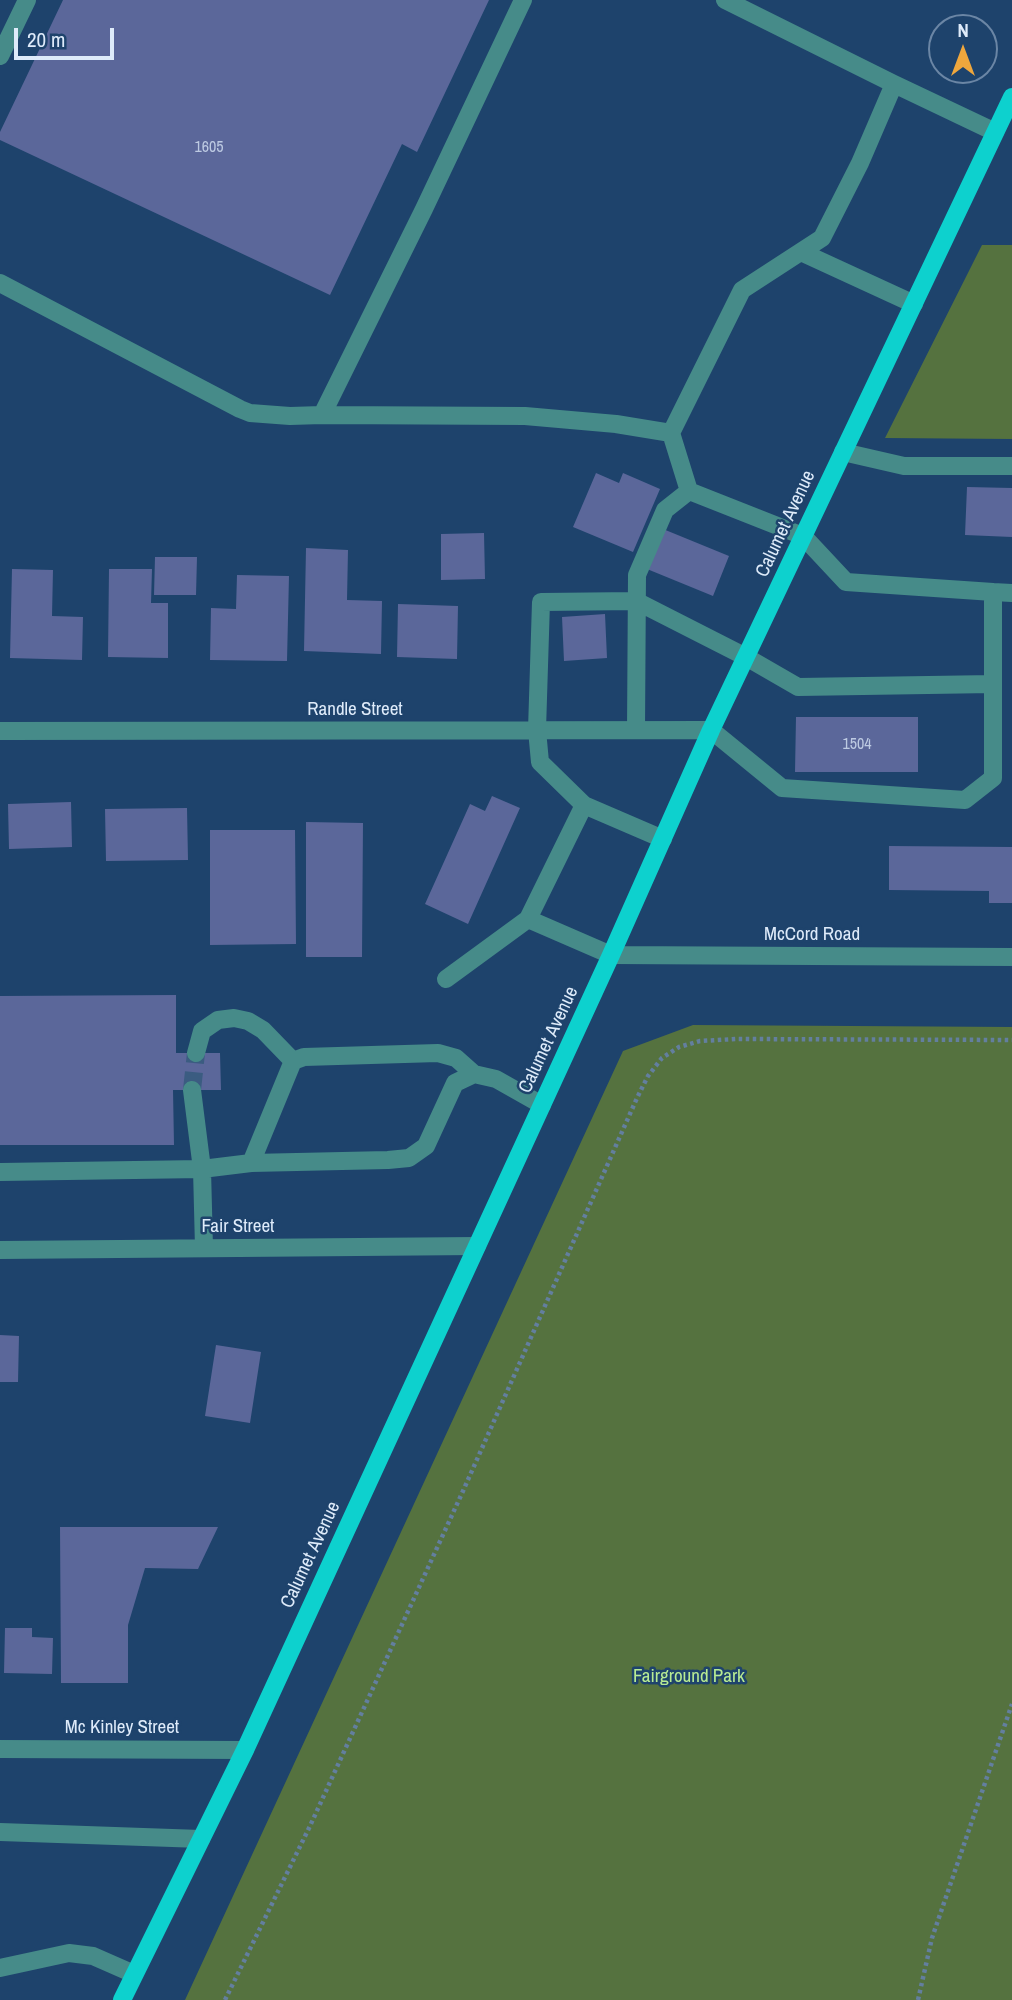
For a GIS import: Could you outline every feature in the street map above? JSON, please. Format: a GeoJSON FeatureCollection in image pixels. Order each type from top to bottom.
{"type":"FeatureCollection","features":[{"type":"Feature","properties":{"kind":"main road","name":"Calumet Avenue"},"geometry":{"type":"LineString","coordinates":[[122,2000],[245,1750],[611,955],[711,730],[1012,97]]}},
{"type":"Feature","properties":{"kind":"street"},"geometry":{"type":"LineString","coordinates":[[0,56],[27,0]]}},
{"type":"Feature","properties":{"kind":"street"},"geometry":{"type":"LineString","coordinates":[[322,415],[523,0]]}},
{"type":"Feature","properties":{"kind":"street"},"geometry":{"type":"LineString","coordinates":[[726,0],[995,132]]}},
{"type":"Feature","properties":{"kind":"street"},"geometry":{"type":"LineString","coordinates":[[689,491],[671,433],[742,290],[822,238],[860,163],[894,84]]}},
{"type":"Feature","properties":{"kind":"street"},"geometry":{"type":"LineString","coordinates":[[801,253],[914,304]]}},
{"type":"Feature","properties":{"kind":"street"},"geometry":{"type":"LineString","coordinates":[[0,283],[250,413],[525,416],[616,424],[671,433]]}},
{"type":"Feature","properties":{"kind":"street"},"geometry":{"type":"LineString","coordinates":[[843,452],[904,466],[1012,466]]}},
{"type":"Feature","properties":{"kind":"street"},"geometry":{"type":"LineString","coordinates":[[689,491],[803,536],[846,582],[1012,593]]}},
{"type":"Feature","properties":{"kind":"street"},"geometry":{"type":"LineString","coordinates":[[636,730],[637,575],[665,510],[689,491]]}},
{"type":"Feature","properties":{"kind":"street"},"geometry":{"type":"LineString","coordinates":[[711,730],[782,789],[965,800],[993,778],[993,592]]}},
{"type":"Feature","properties":{"kind":"street"},"geometry":{"type":"LineString","coordinates":[[663,839],[584,805],[540,762],[537,730],[541,602],[636,601],[746,657],[798,687],[993,684]]}},
{"type":"Feature","properties":{"kind":"street","name":"Randle Street"},"geometry":{"type":"LineString","coordinates":[[0,731],[711,730]]}},
{"type":"Feature","properties":{"kind":"street"},"geometry":{"type":"LineString","coordinates":[[446,979],[528,919],[584,805]]}},
{"type":"Feature","properties":{"kind":"street"},"geometry":{"type":"LineString","coordinates":[[528,919],[611,955]]}},
{"type":"Feature","properties":{"kind":"street","name":"McCord Road"},"geometry":{"type":"LineString","coordinates":[[611,955],[1012,957]]}},
{"type":"Feature","properties":{"kind":"street"},"geometry":{"type":"LineString","coordinates":[[196,1054],[202,1031],[218,1020],[234,1018],[248,1021],[263,1030],[293,1061]]}},
{"type":"Feature","properties":{"kind":"street"},"geometry":{"type":"LineString","coordinates":[[251,1163],[293,1061],[304,1057],[438,1054],[456,1058],[474,1074],[496,1079],[542,1105]]}},
{"type":"Feature","properties":{"kind":"street"},"geometry":{"type":"LineString","coordinates":[[0,1172],[202,1169],[251,1163],[409,1158],[426,1146],[455,1083],[474,1074]]}},
{"type":"Feature","properties":{"kind":"street"},"geometry":{"type":"LineString","coordinates":[[192,1090],[202,1169],[204,1248]]}},
{"type":"Feature","properties":{"kind":"street","name":"Fair Street"},"geometry":{"type":"LineString","coordinates":[[0,1250],[477,1246]]}},
{"type":"Feature","properties":{"kind":"street","name":"Mc Kinley Street"},"geometry":{"type":"LineString","coordinates":[[0,1749],[245,1750]]}},
{"type":"Feature","properties":{"kind":"street"},"geometry":{"type":"LineString","coordinates":[[0,1832],[201,1839]]}},
{"type":"Feature","properties":{"kind":"street"},"geometry":{"type":"LineString","coordinates":[[0,1968],[69,1953],[93,1956],[134,1974]]}},
{"type":"Feature","properties":{"kind":"path"},"geometry":{"type":"LineString","coordinates":[[225,2000],[310,1826],[463,1491],[637,1098],[648,1076],[662,1058],[679,1047],[700,1041],[736,1039],[1012,1040]]}},
{"type":"Feature","properties":{"kind":"path"},"geometry":{"type":"LineString","coordinates":[[918,2000],[936,1926],[1012,1704]]}},
{"type":"Feature","properties":{"kind":"green space"},"geometry":{"type":"Polygon","coordinates":[[[982,245],[1012,245],[1012,439],[885,438],[982,245]]]}},
{"type":"Feature","properties":{"kind":"green space","name":"Fairground Park"},"geometry":{"type":"Polygon","coordinates":[[[693,1025],[1012,1027],[1012,2000],[185,2000],[623,1051],[693,1025]]]}},
{"type":"Feature","properties":{"kind":"building"},"geometry":{"type":"Polygon","coordinates":[[[63,0],[489,0],[417,152],[402,144],[330,295],[0,140],[0,132],[63,0]]]}},
{"type":"Feature","properties":{"kind":"building"},"geometry":{"type":"Polygon","coordinates":[[[596,473],[619,483],[623,473],[660,489],[633,552],[573,527],[596,473]]]}},
{"type":"Feature","properties":{"kind":"building"},"geometry":{"type":"Polygon","coordinates":[[[967,487],[1012,488],[1012,537],[965,535],[967,487]]]}},
{"type":"Feature","properties":{"kind":"building"},"geometry":{"type":"Polygon","coordinates":[[[663,529],[729,556],[713,596],[647,569],[663,529]]]}},
{"type":"Feature","properties":{"kind":"building"},"geometry":{"type":"Polygon","coordinates":[[[484,533],[485,579],[441,580],[441,534],[484,533]]]}},
{"type":"Feature","properties":{"kind":"building"},"geometry":{"type":"Polygon","coordinates":[[[306,548],[348,550],[347,600],[382,601],[381,654],[304,651],[306,548]]]}},
{"type":"Feature","properties":{"kind":"building"},"geometry":{"type":"Polygon","coordinates":[[[155,557],[197,557],[196,595],[154,595],[155,557]]]}},
{"type":"Feature","properties":{"kind":"building"},"geometry":{"type":"Polygon","coordinates":[[[12,569],[53,570],[52,616],[83,617],[82,660],[10,658],[12,569]]]}},
{"type":"Feature","properties":{"kind":"building"},"geometry":{"type":"Polygon","coordinates":[[[109,569],[152,569],[151,603],[168,603],[168,658],[108,657],[109,569]]]}},
{"type":"Feature","properties":{"kind":"building"},"geometry":{"type":"Polygon","coordinates":[[[237,575],[289,576],[287,661],[210,660],[211,608],[236,609],[237,575]]]}},
{"type":"Feature","properties":{"kind":"building"},"geometry":{"type":"Polygon","coordinates":[[[398,604],[458,606],[457,659],[397,657],[398,604]]]}},
{"type":"Feature","properties":{"kind":"building"},"geometry":{"type":"Polygon","coordinates":[[[605,614],[607,658],[564,661],[562,617],[605,614]]]}},
{"type":"Feature","properties":{"kind":"building"},"geometry":{"type":"Polygon","coordinates":[[[796,717],[918,717],[918,772],[795,772],[796,717]]]}},
{"type":"Feature","properties":{"kind":"building"},"geometry":{"type":"Polygon","coordinates":[[[492,796],[520,808],[468,924],[425,904],[470,804],[485,811],[492,796]]]}},
{"type":"Feature","properties":{"kind":"building"},"geometry":{"type":"Polygon","coordinates":[[[71,802],[72,847],[9,849],[8,804],[71,802]]]}},
{"type":"Feature","properties":{"kind":"building"},"geometry":{"type":"Polygon","coordinates":[[[187,808],[188,860],[106,861],[105,809],[187,808]]]}},
{"type":"Feature","properties":{"kind":"building"},"geometry":{"type":"Polygon","coordinates":[[[306,822],[363,823],[362,957],[306,957],[306,822]]]}},
{"type":"Feature","properties":{"kind":"building"},"geometry":{"type":"Polygon","coordinates":[[[210,830],[295,830],[296,944],[210,945],[210,830]]]}},
{"type":"Feature","properties":{"kind":"building"},"geometry":{"type":"Polygon","coordinates":[[[889,846],[1012,847],[1012,903],[989,903],[989,891],[889,890],[889,846]]]}},
{"type":"Feature","properties":{"kind":"building"},"geometry":{"type":"Polygon","coordinates":[[[176,995],[176,1053],[220,1053],[221,1090],[173,1090],[174,1145],[0,1145],[0,996],[176,995]]]}},
{"type":"Feature","properties":{"kind":"building"},"geometry":{"type":"Polygon","coordinates":[[[0,1335],[19,1336],[18,1382],[0,1382],[0,1335]]]}},
{"type":"Feature","properties":{"kind":"building"},"geometry":{"type":"Polygon","coordinates":[[[216,1345],[261,1352],[250,1423],[205,1416],[216,1345]]]}},
{"type":"Feature","properties":{"kind":"building"},"geometry":{"type":"Polygon","coordinates":[[[60,1527],[218,1527],[198,1569],[145,1568],[128,1625],[128,1683],[61,1683],[60,1527]]]}},
{"type":"Feature","properties":{"kind":"building"},"geometry":{"type":"Polygon","coordinates":[[[5,1628],[32,1628],[32,1637],[53,1638],[52,1674],[4,1673],[5,1628]]]}},
{"type":"Feature","properties":{"kind":"tunnel"},"geometry":{"type":"LineString","coordinates":[[192,1090],[196,1053]]}}]}
